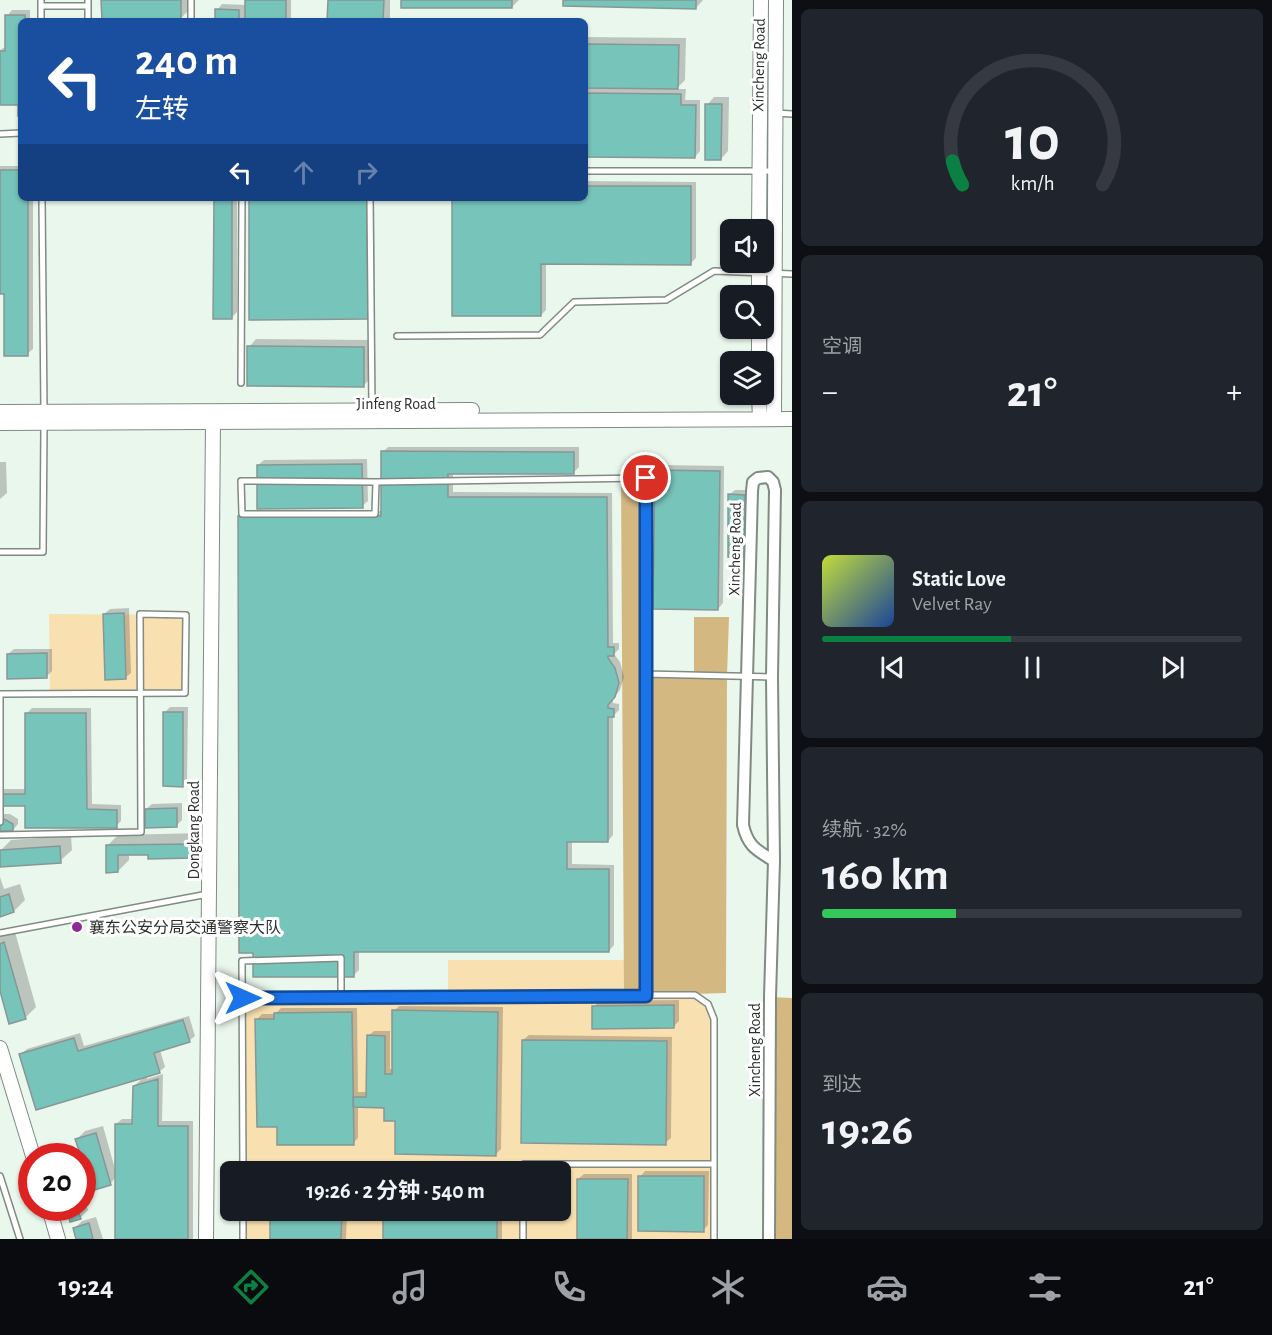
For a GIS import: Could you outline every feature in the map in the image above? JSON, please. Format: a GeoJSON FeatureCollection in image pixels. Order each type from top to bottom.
{"type":"FeatureCollection","features":[{"type":"Feature","properties":{"kind":"street","name":"Xincheng Road"},"geometry":{"type":"LineString","coordinates":[[759,219],[761,0]]}},
{"type":"Feature","properties":{"kind":"street","name":"Xincheng Road"},"geometry":{"type":"LineString","coordinates":[[774,415],[776,0]]}},
{"type":"Feature","properties":{"kind":"street"},"geometry":{"type":"LineString","coordinates":[[759,405],[759,415]]}},
{"type":"Feature","properties":{"kind":"street","name":"Jinfeng Road"},"geometry":{"type":"LineString","coordinates":[[0,423],[44,418],[774,415],[792,411]]}},
{"type":"Feature","properties":{"kind":"street","name":"Jinfeng Road"},"geometry":{"type":"LineString","coordinates":[[0,412],[44,418],[213,422],[372,415]]}},
{"type":"Feature","properties":{"kind":"street","name":"Jinfeng Road"},"geometry":{"type":"LineString","coordinates":[[774,415],[792,419]]}},
{"type":"Feature","properties":{"kind":"street","name":"Dongkang Road"},"geometry":{"type":"LineString","coordinates":[[206,1239],[213,422]]}},
{"type":"Feature","properties":{"kind":"street","name":"Xincheng Road"},"geometry":{"type":"LineString","coordinates":[[769,1239],[770,997],[774,861],[772,677],[775,490],[773,482],[768,477],[758,478],[753,482],[752,491],[743,825],[751,846],[774,861]]}},
{"type":"Feature","properties":{"kind":"street"},"geometry":{"type":"LineString","coordinates":[[0,1048],[29,1143]]}},
{"type":"Feature","properties":{"kind":"street"},"geometry":{"type":"LineString","coordinates":[[52,1221],[58,1239]]}},
{"type":"Feature","properties":{"kind":"lane"},"geometry":{"type":"LineString","coordinates":[[191,0],[191,18]]}},
{"type":"Feature","properties":{"kind":"lane"},"geometry":{"type":"LineString","coordinates":[[41,3],[88,3]]}},
{"type":"Feature","properties":{"kind":"lane"},"geometry":{"type":"LineString","coordinates":[[774,113],[792,114]]}},
{"type":"Feature","properties":{"kind":"lane"},"geometry":{"type":"LineString","coordinates":[[0,134],[18,133]]}},
{"type":"Feature","properties":{"kind":"lane"},"geometry":{"type":"LineString","coordinates":[[588,171],[774,171]]}},
{"type":"Feature","properties":{"kind":"lane"},"geometry":{"type":"LineString","coordinates":[[0,552],[43,552],[42,201]]}},
{"type":"Feature","properties":{"kind":"lane"},"geometry":{"type":"LineString","coordinates":[[241,383],[242,201]]}},
{"type":"Feature","properties":{"kind":"lane"},"geometry":{"type":"LineString","coordinates":[[370,201],[372,415]]}},
{"type":"Feature","properties":{"kind":"lane"},"geometry":{"type":"LineString","coordinates":[[397,336],[540,335],[574,302],[666,300],[714,271],[720,271]]}},
{"type":"Feature","properties":{"kind":"lane"},"geometry":{"type":"LineString","coordinates":[[774,274],[792,274]]}},
{"type":"Feature","properties":{"kind":"lane"},"geometry":{"type":"LineString","coordinates":[[376,482],[375,514],[242,514],[241,481],[376,482],[646,478],[646,996]]}},
{"type":"Feature","properties":{"kind":"lane"},"geometry":{"type":"LineString","coordinates":[[0,822],[0,694],[140,693],[185,693],[186,615],[140,614],[140,693],[141,832],[0,835]]}},
{"type":"Feature","properties":{"kind":"lane"},"geometry":{"type":"LineString","coordinates":[[646,674],[772,677]]}},
{"type":"Feature","properties":{"kind":"lane"},"geometry":{"type":"LineString","coordinates":[[0,933],[209,894]]}},
{"type":"Feature","properties":{"kind":"lane"},"geometry":{"type":"LineString","coordinates":[[243,1161],[242,961],[341,958],[341,997]]}},
{"type":"Feature","properties":{"kind":"lane"},"geometry":{"type":"LineString","coordinates":[[243,998],[695,995],[708,1004],[714,1019],[714,1239]]}},
{"type":"Feature","properties":{"kind":"lane"},"geometry":{"type":"LineString","coordinates":[[571,1164],[714,1164]]}},
{"type":"Feature","properties":{"kind":"lane"},"geometry":{"type":"LineString","coordinates":[[0,1176],[20,1239]]}},
{"type":"Feature","properties":{"kind":"lane"},"geometry":{"type":"LineString","coordinates":[[243,1221],[243,1239]]}},
{"type":"Feature","properties":{"kind":"lane"},"geometry":{"type":"LineString","coordinates":[[523,1221],[523,1239]]}},
{"type":"Feature","properties":{"kind":"shaded area"},"geometry":{"type":"Polygon","coordinates":[[[646,478],[646,674],[694,675],[694,617],[729,617],[726,993],[624,996],[621,479],[646,478]]]}},
{"type":"Feature","properties":{"kind":"shaded area"},"geometry":{"type":"Polygon","coordinates":[[[49,614],[186,615],[185,693],[50,694],[49,614]]]}},
{"type":"Feature","properties":{"kind":"shaded area"},"geometry":{"type":"Polygon","coordinates":[[[448,960],[624,960],[624,996],[695,995],[708,1004],[714,1019],[714,1239],[243,1239],[243,1221],[571,1221],[571,1161],[243,1161],[242,998],[448,996],[448,960]]]}},
{"type":"Feature","properties":{"kind":"shaded area"},"geometry":{"type":"Polygon","coordinates":[[[770,997],[792,998],[792,1239],[769,1239],[770,997]]]}},
{"type":"Feature","properties":{"kind":"building"},"geometry":{"type":"Polygon","coordinates":[[[101,0],[181,0],[181,18],[102,18],[101,0]]]}},
{"type":"Feature","properties":{"kind":"building"},"geometry":{"type":"Polygon","coordinates":[[[245,0],[286,0],[286,18],[245,18],[245,0]]]}},
{"type":"Feature","properties":{"kind":"building"},"geometry":{"type":"Polygon","coordinates":[[[328,0],[384,0],[383,18],[327,18],[328,0]]]}},
{"type":"Feature","properties":{"kind":"building"},"geometry":{"type":"Polygon","coordinates":[[[401,0],[512,0],[512,8],[401,8],[401,0]]]}},
{"type":"Feature","properties":{"kind":"building"},"geometry":{"type":"Polygon","coordinates":[[[563,0],[696,0],[696,9],[563,6],[563,0]]]}},
{"type":"Feature","properties":{"kind":"building"},"geometry":{"type":"Polygon","coordinates":[[[215,9],[239,10],[239,18],[215,18],[215,9]]]}},
{"type":"Feature","properties":{"kind":"building"},"geometry":{"type":"Polygon","coordinates":[[[5,15],[25,15],[25,18],[18,18],[18,105],[0,105],[0,51],[5,51],[5,15]]]}},
{"type":"Feature","properties":{"kind":"building"},"geometry":{"type":"Polygon","coordinates":[[[588,44],[679,45],[678,89],[588,88],[588,44]]]}},
{"type":"Feature","properties":{"kind":"building"},"geometry":{"type":"Polygon","coordinates":[[[588,93],[681,94],[681,105],[696,105],[695,158],[588,157],[588,93]]]}},
{"type":"Feature","properties":{"kind":"building"},"geometry":{"type":"Polygon","coordinates":[[[705,104],[722,104],[721,160],[705,160],[705,104]]]}},
{"type":"Feature","properties":{"kind":"building"},"geometry":{"type":"Polygon","coordinates":[[[0,170],[18,170],[18,201],[28,201],[28,356],[4,356],[4,294],[0,294],[0,170]]]}},
{"type":"Feature","properties":{"kind":"building"},"geometry":{"type":"Polygon","coordinates":[[[588,186],[691,186],[691,265],[541,264],[541,316],[452,316],[452,201],[588,201],[588,186]]]}},
{"type":"Feature","properties":{"kind":"building"},"geometry":{"type":"Polygon","coordinates":[[[214,201],[232,201],[232,319],[213,319],[214,201]]]}},
{"type":"Feature","properties":{"kind":"building"},"geometry":{"type":"Polygon","coordinates":[[[249,201],[367,201],[368,319],[249,320],[249,201]]]}},
{"type":"Feature","properties":{"kind":"building"},"geometry":{"type":"Polygon","coordinates":[[[247,346],[364,347],[364,387],[247,386],[247,346]]]}},
{"type":"Feature","properties":{"kind":"building"},"geometry":{"type":"Polygon","coordinates":[[[381,451],[574,452],[574,474],[448,474],[448,497],[607,497],[608,647],[614,647],[614,656],[608,656],[608,658],[615,668],[619,683],[615,697],[608,705],[608,708],[614,709],[614,717],[608,717],[608,842],[567,842],[567,869],[609,869],[609,952],[354,952],[354,977],[253,977],[253,953],[239,953],[238,516],[381,516],[381,451]]]}},
{"type":"Feature","properties":{"kind":"building"},"geometry":{"type":"Polygon","coordinates":[[[362,464],[363,508],[257,509],[257,465],[362,464]]]}},
{"type":"Feature","properties":{"kind":"building"},"geometry":{"type":"Polygon","coordinates":[[[655,470],[720,471],[718,610],[653,609],[655,470]]]}},
{"type":"Feature","properties":{"kind":"building"},"geometry":{"type":"Polygon","coordinates":[[[728,494],[745,495],[745,557],[728,557],[728,494]]]}},
{"type":"Feature","properties":{"kind":"building"},"geometry":{"type":"Polygon","coordinates":[[[124,613],[126,679],[105,680],[103,614],[124,613]]]}},
{"type":"Feature","properties":{"kind":"building"},"geometry":{"type":"Polygon","coordinates":[[[47,653],[47,678],[7,679],[7,654],[47,653]]]}},
{"type":"Feature","properties":{"kind":"building"},"geometry":{"type":"Polygon","coordinates":[[[163,712],[183,712],[183,787],[163,786],[163,712]]]}},
{"type":"Feature","properties":{"kind":"building"},"geometry":{"type":"Polygon","coordinates":[[[25,713],[86,713],[87,809],[117,810],[117,828],[25,828],[25,806],[0,806],[0,794],[25,794],[25,713]]]}},
{"type":"Feature","properties":{"kind":"building"},"geometry":{"type":"Polygon","coordinates":[[[177,808],[177,827],[145,828],[145,809],[177,808]]]}},
{"type":"Feature","properties":{"kind":"building"},"geometry":{"type":"Polygon","coordinates":[[[0,819],[13,824],[13,831],[0,831],[0,819]]]}},
{"type":"Feature","properties":{"kind":"building"},"geometry":{"type":"Polygon","coordinates":[[[192,844],[193,858],[148,859],[148,855],[118,855],[118,872],[106,873],[106,845],[192,844]]]}},
{"type":"Feature","properties":{"kind":"building"},"geometry":{"type":"Polygon","coordinates":[[[60,846],[61,863],[0,867],[0,850],[60,846]]]}},
{"type":"Feature","properties":{"kind":"building"},"geometry":{"type":"Polygon","coordinates":[[[9,894],[14,912],[0,917],[0,897],[9,894]]]}},
{"type":"Feature","properties":{"kind":"building"},"geometry":{"type":"Polygon","coordinates":[[[4,942],[26,1019],[9,1024],[0,991],[0,944],[4,942]]]}},
{"type":"Feature","properties":{"kind":"building"},"geometry":{"type":"Polygon","coordinates":[[[674,1005],[674,1028],[592,1029],[592,1006],[674,1005]]]}},
{"type":"Feature","properties":{"kind":"building"},"geometry":{"type":"Polygon","coordinates":[[[392,1010],[498,1012],[496,1156],[395,1154],[395,1121],[384,1121],[384,1108],[353,1107],[353,1097],[366,1097],[367,1035],[385,1036],[385,1074],[392,1074],[392,1010]]]}},
{"type":"Feature","properties":{"kind":"building"},"geometry":{"type":"Polygon","coordinates":[[[352,1012],[354,1145],[277,1145],[277,1127],[257,1127],[255,1019],[274,1019],[274,1013],[352,1012]]]}},
{"type":"Feature","properties":{"kind":"building"},"geometry":{"type":"Polygon","coordinates":[[[183,1020],[190,1042],[154,1053],[160,1073],[36,1110],[19,1054],[74,1038],[78,1051],[183,1020]]]}},
{"type":"Feature","properties":{"kind":"building"},"geometry":{"type":"Polygon","coordinates":[[[522,1040],[667,1041],[666,1145],[521,1143],[522,1040]]]}},
{"type":"Feature","properties":{"kind":"building"},"geometry":{"type":"Polygon","coordinates":[[[158,1079],[158,1126],[188,1126],[188,1239],[115,1239],[115,1124],[132,1124],[133,1086],[158,1079]]]}},
{"type":"Feature","properties":{"kind":"building"},"geometry":{"type":"Polygon","coordinates":[[[96,1133],[111,1185],[96,1190],[96,1143],[76,1143],[75,1139],[96,1133]]]}},
{"type":"Feature","properties":{"kind":"building"},"geometry":{"type":"Polygon","coordinates":[[[638,1176],[704,1176],[704,1232],[638,1231],[638,1176]]]}},
{"type":"Feature","properties":{"kind":"building"},"geometry":{"type":"Polygon","coordinates":[[[577,1179],[628,1179],[627,1239],[577,1239],[577,1179]]]}},
{"type":"Feature","properties":{"kind":"building"},"geometry":{"type":"Polygon","coordinates":[[[270,1221],[342,1221],[341,1239],[270,1239],[270,1221]]]}},
{"type":"Feature","properties":{"kind":"building"},"geometry":{"type":"Polygon","coordinates":[[[383,1221],[497,1221],[497,1239],[383,1239],[383,1221]]]}},
{"type":"Feature","properties":{"kind":"building"},"geometry":{"type":"Polygon","coordinates":[[[89,1223],[93,1239],[76,1239],[73,1228],[89,1223]]]}},
{"type":"Feature","properties":{"kind":"place","name":"襄东公安分局交通警察大队"},"geometry":{"type":"Point","coordinates":[77,927]}},
{"type":"Feature","properties":{"kind":"route"},"geometry":{"type":"LineString","coordinates":[[243,998],[646,996],[646,478]]}}]}
